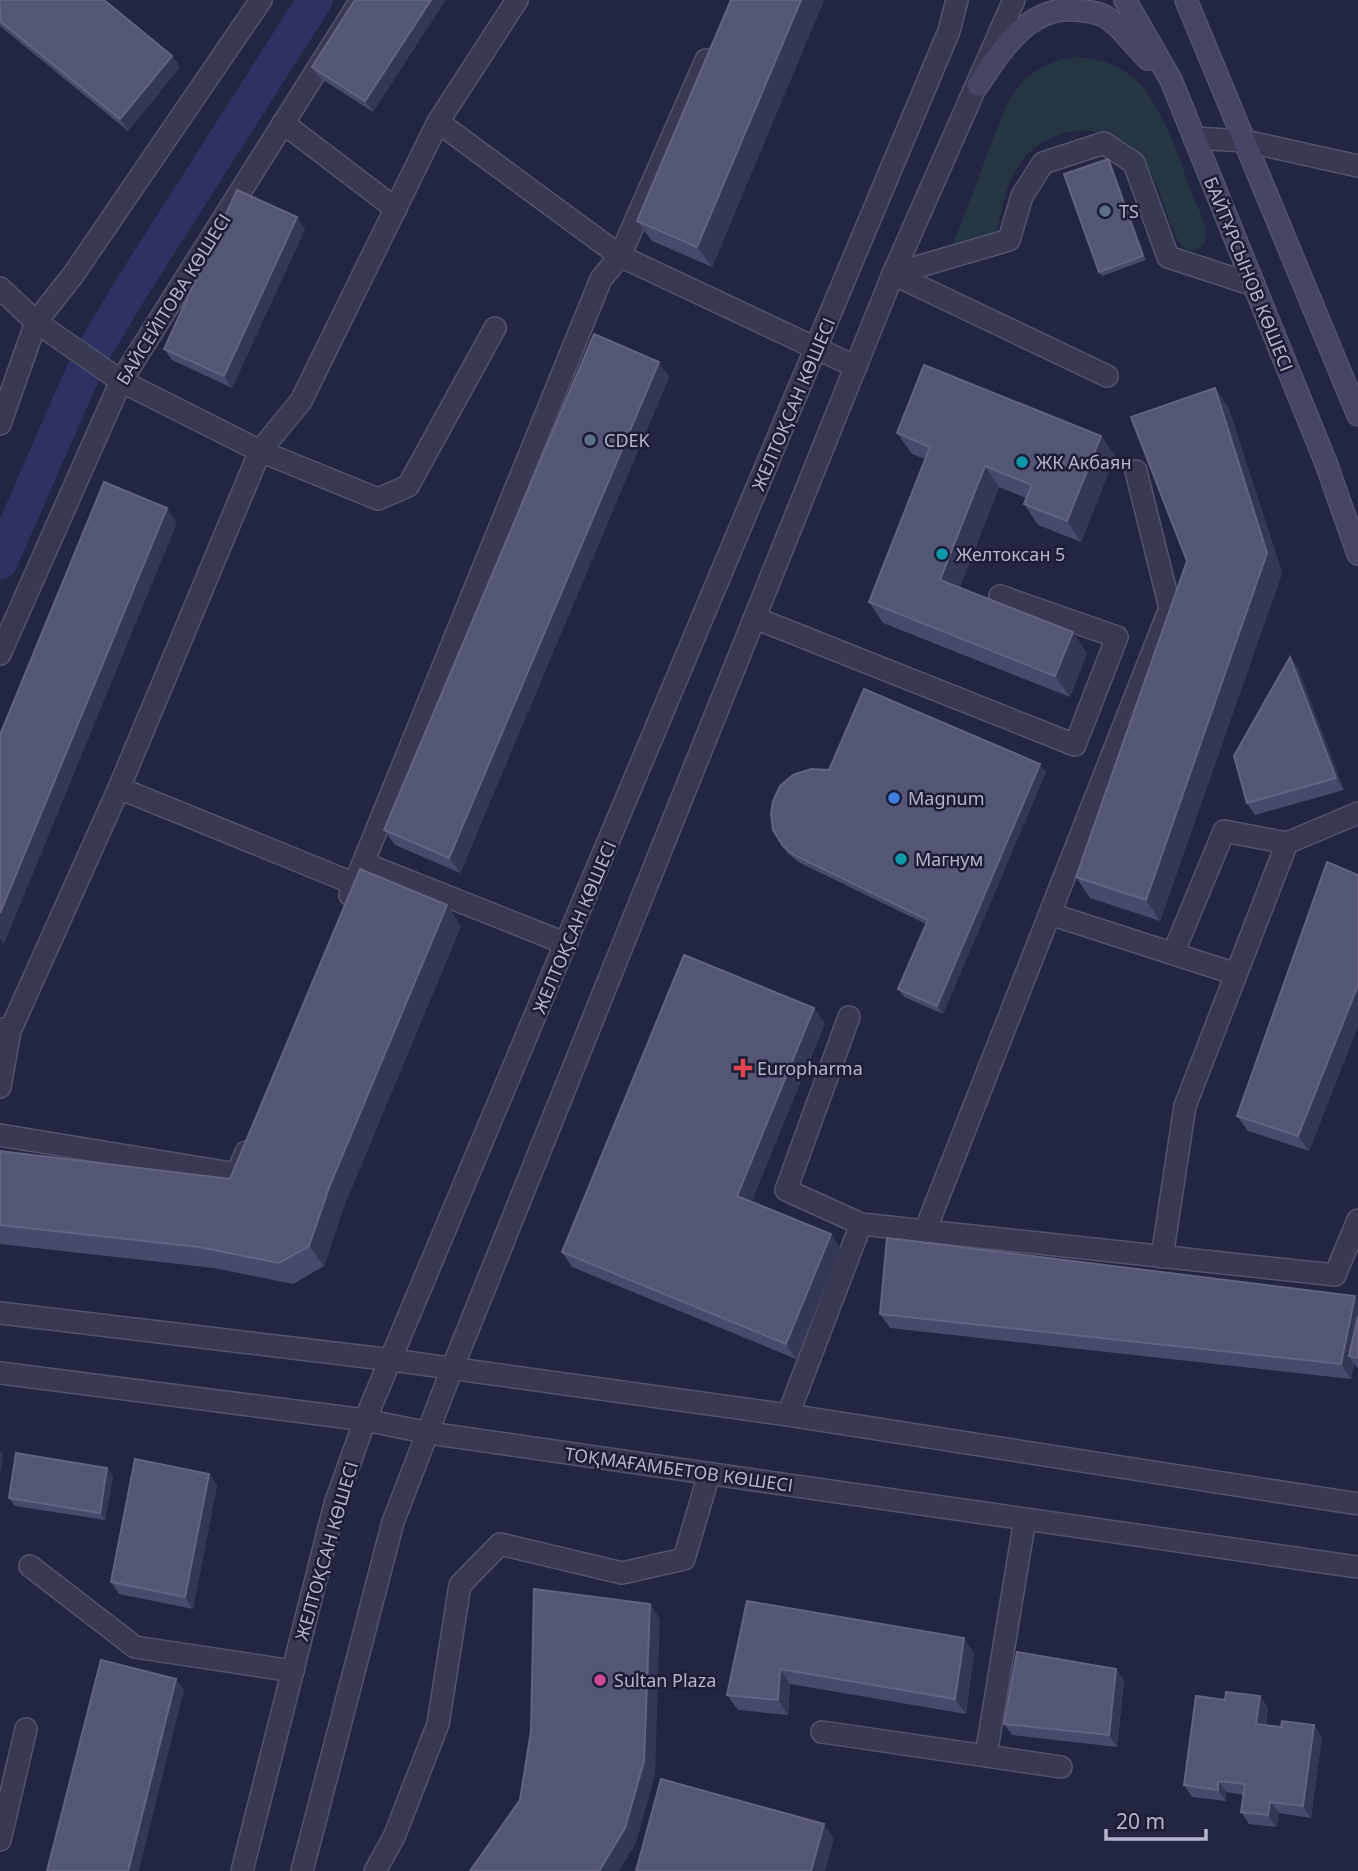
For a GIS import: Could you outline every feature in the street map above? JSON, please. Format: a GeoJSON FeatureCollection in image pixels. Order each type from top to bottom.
{"type":"FeatureCollection","features":[{"type":"Feature","properties":{"kind":"main road","name":"БАЙТҰРСЫНОВ КӨШЕСІ"},"geometry":{"type":"LineString","coordinates":[[1125,0],[1171,80],[1325,463],[1358,554]]}},
{"type":"Feature","properties":{"kind":"main road"},"geometry":{"type":"LineString","coordinates":[[1186,0],[1358,415]]}},
{"type":"Feature","properties":{"kind":"main road"},"geometry":{"type":"LineString","coordinates":[[978,85],[1008,42],[1024,27],[1041,15],[1064,9],[1105,16],[1124,31],[1142,53],[1171,80]]}},
{"type":"Feature","properties":{"kind":"street"},"geometry":{"type":"LineString","coordinates":[[0,424],[36,322],[73,275],[261,0]]}},
{"type":"Feature","properties":{"kind":"street","name":"БАЙСЕЙІТОВА КӨШЕСІ"},"geometry":{"type":"LineString","coordinates":[[0,654],[121,380],[361,0]]}},
{"type":"Feature","properties":{"kind":"street"},"geometry":{"type":"LineString","coordinates":[[0,1087],[5,1030],[119,788],[260,451],[301,401],[438,122],[517,0]]}},
{"type":"Feature","properties":{"kind":"street","name":"ЖЕЛТОҚСАН КӨШЕСІ"},"geometry":{"type":"LineString","coordinates":[[242,1871],[335,1504],[365,1420],[949,31],[957,0]]}},
{"type":"Feature","properties":{"kind":"street"},"geometry":{"type":"LineString","coordinates":[[302,1871],[393,1522],[452,1369],[893,274],[1014,0]]}},
{"type":"Feature","properties":{"kind":"street"},"geometry":{"type":"LineString","coordinates":[[345,909],[601,279],[620,256],[715,38]]}},
{"type":"Feature","properties":{"kind":"street"},"geometry":{"type":"LineString","coordinates":[[438,122],[620,256],[856,366]]}},
{"type":"Feature","properties":{"kind":"street"},"geometry":{"type":"LineString","coordinates":[[283,123],[396,209]]}},
{"type":"Feature","properties":{"kind":"street"},"geometry":{"type":"LineString","coordinates":[[1194,138],[1245,141],[1358,166]]}},
{"type":"Feature","properties":{"kind":"street"},"geometry":{"type":"LineString","coordinates":[[893,274],[1009,240],[1022,196],[1043,163],[1104,143],[1134,163],[1168,257],[1254,285]]}},
{"type":"Feature","properties":{"kind":"street"},"geometry":{"type":"LineString","coordinates":[[893,274],[1107,376]]}},
{"type":"Feature","properties":{"kind":"street"},"geometry":{"type":"LineString","coordinates":[[0,288],[36,322],[121,380],[260,451],[377,499],[408,486],[495,328]]}},
{"type":"Feature","properties":{"kind":"street"},"geometry":{"type":"LineString","coordinates":[[925,1231],[1170,608],[1136,471]]}},
{"type":"Feature","properties":{"kind":"street"},"geometry":{"type":"LineString","coordinates":[[755,618],[1075,745],[1117,637],[1000,596]]}},
{"type":"Feature","properties":{"kind":"street"},"geometry":{"type":"LineString","coordinates":[[119,788],[355,884]]}},
{"type":"Feature","properties":{"kind":"street"},"geometry":{"type":"LineString","coordinates":[[1173,954],[1224,831],[1287,843],[1358,813]]}},
{"type":"Feature","properties":{"kind":"street"},"geometry":{"type":"LineString","coordinates":[[1162,1257],[1185,1107],[1287,843]]}},
{"type":"Feature","properties":{"kind":"street"},"geometry":{"type":"LineString","coordinates":[[363,863],[567,944]]}},
{"type":"Feature","properties":{"kind":"street"},"geometry":{"type":"LineString","coordinates":[[1049,914],[1236,974]]}},
{"type":"Feature","properties":{"kind":"street"},"geometry":{"type":"LineString","coordinates":[[849,1017],[786,1190],[861,1224],[1335,1275],[1358,1220]]}},
{"type":"Feature","properties":{"kind":"street"},"geometry":{"type":"LineString","coordinates":[[0,1135],[237,1174],[252,1136]]}},
{"type":"Feature","properties":{"kind":"street"},"geometry":{"type":"LineString","coordinates":[[788,1415],[861,1224]]}},
{"type":"Feature","properties":{"kind":"street"},"geometry":{"type":"LineString","coordinates":[[0,1313],[392,1360],[788,1415],[1358,1504]]}},
{"type":"Feature","properties":{"kind":"street","name":"ТОҚМАҒАМБЕТОВ КӨШЕСІ"},"geometry":{"type":"LineString","coordinates":[[0,1373],[365,1420],[429,1433],[1358,1567]]}},
{"type":"Feature","properties":{"kind":"street"},"geometry":{"type":"LineString","coordinates":[[374,1871],[394,1837],[438,1724],[460,1585],[500,1544],[622,1573],[684,1559],[709,1474]]}},
{"type":"Feature","properties":{"kind":"street"},"geometry":{"type":"LineString","coordinates":[[986,1755],[1025,1519]]}},
{"type":"Feature","properties":{"kind":"street"},"geometry":{"type":"LineString","coordinates":[[30,1566],[135,1647],[293,1671]]}},
{"type":"Feature","properties":{"kind":"street"},"geometry":{"type":"LineString","coordinates":[[0,1840],[26,1729]]}},
{"type":"Feature","properties":{"kind":"street"},"geometry":{"type":"LineString","coordinates":[[822,1732],[1061,1767]]}},
{"type":"Feature","properties":{"kind":"shaded area"},"geometry":{"type":"Polygon","coordinates":[[[1075,57],[1098,60],[1118,68],[1131,76],[1152,101],[1176,148],[1204,222],[1206,238],[1201,247],[1189,251],[1181,244],[1149,169],[1139,154],[1127,143],[1111,135],[1079,131],[1047,139],[1022,160],[1007,190],[996,237],[952,247],[1007,103],[1035,71],[1053,62],[1075,57]]]}},
{"type":"Feature","properties":{"kind":"building"},"geometry":{"type":"Polygon","coordinates":[[[0,0],[104,0],[172,56],[120,119],[0,21],[0,0]]]}},
{"type":"Feature","properties":{"kind":"building"},"geometry":{"type":"Polygon","coordinates":[[[355,0],[431,0],[365,101],[312,67],[355,0]]]}},
{"type":"Feature","properties":{"kind":"building"},"geometry":{"type":"Polygon","coordinates":[[[731,0],[801,0],[697,247],[637,221],[731,0]]]}},
{"type":"Feature","properties":{"kind":"building"},"geometry":{"type":"Polygon","coordinates":[[[1108,159],[1143,256],[1099,272],[1064,174],[1108,159]]]}},
{"type":"Feature","properties":{"kind":"building"},"geometry":{"type":"Polygon","coordinates":[[[237,190],[297,217],[224,376],[164,349],[237,190]]]}},
{"type":"Feature","properties":{"kind":"building"},"geometry":{"type":"Polygon","coordinates":[[[594,334],[659,362],[449,858],[384,830],[594,334]]]}},
{"type":"Feature","properties":{"kind":"building"},"geometry":{"type":"Polygon","coordinates":[[[924,365],[1101,436],[1067,521],[1024,504],[1032,485],[985,466],[940,580],[1073,632],[1055,676],[869,602],[930,447],[897,433],[924,365]]]}},
{"type":"Feature","properties":{"kind":"building"},"geometry":{"type":"Polygon","coordinates":[[[1215,388],[1267,553],[1146,900],[1076,877],[1187,561],[1131,417],[1215,388]]]}},
{"type":"Feature","properties":{"kind":"building"},"geometry":{"type":"Polygon","coordinates":[[[104,482],[167,508],[0,913],[0,735],[104,482]]]}},
{"type":"Feature","properties":{"kind":"building"},"geometry":{"type":"Polygon","coordinates":[[[1290,657],[1336,778],[1247,803],[1234,756],[1290,657]]]}},
{"type":"Feature","properties":{"kind":"building","name":"Магнум"},"geometry":{"type":"Polygon","coordinates":[[[864,689],[1040,764],[937,1006],[898,989],[928,920],[794,855],[783,846],[773,830],[771,813],[780,786],[793,775],[811,769],[829,770],[864,689]]]}},
{"type":"Feature","properties":{"kind":"building"},"geometry":{"type":"Polygon","coordinates":[[[1327,862],[1358,875],[1358,985],[1298,1136],[1237,1116],[1327,862]]]}},
{"type":"Feature","properties":{"kind":"building"},"geometry":{"type":"Polygon","coordinates":[[[360,869],[447,905],[330,1185],[309,1246],[279,1263],[199,1247],[0,1225],[0,1151],[230,1179],[360,869]]]}},
{"type":"Feature","properties":{"kind":"building"},"geometry":{"type":"Polygon","coordinates":[[[684,955],[814,1008],[737,1196],[831,1234],[786,1344],[562,1252],[684,955]]]}},
{"type":"Feature","properties":{"kind":"building"},"geometry":{"type":"Polygon","coordinates":[[[887,1238],[1355,1296],[1341,1364],[880,1314],[887,1238]]]}},
{"type":"Feature","properties":{"kind":"building"},"geometry":{"type":"Polygon","coordinates":[[[1358,1316],[1358,1358],[1349,1356],[1358,1316]]]}},
{"type":"Feature","properties":{"kind":"building"},"geometry":{"type":"Polygon","coordinates":[[[16,1453],[107,1468],[100,1513],[9,1498],[16,1453]]]}},
{"type":"Feature","properties":{"kind":"building"},"geometry":{"type":"Polygon","coordinates":[[[135,1459],[209,1474],[185,1597],[111,1582],[135,1459]]]}},
{"type":"Feature","properties":{"kind":"building","name":"Sultan Plaza"},"geometry":{"type":"Polygon","coordinates":[[[534,1589],[650,1604],[644,1761],[625,1828],[599,1871],[470,1871],[520,1800],[531,1731],[534,1589]]]}},
{"type":"Feature","properties":{"kind":"building"},"geometry":{"type":"Polygon","coordinates":[[[747,1601],[964,1638],[955,1699],[780,1669],[778,1700],[727,1695],[747,1601]]]}},
{"type":"Feature","properties":{"kind":"building"},"geometry":{"type":"Polygon","coordinates":[[[1017,1652],[1116,1669],[1109,1735],[1004,1724],[1017,1652]]]}},
{"type":"Feature","properties":{"kind":"building"},"geometry":{"type":"Polygon","coordinates":[[[101,1660],[176,1679],[128,1871],[47,1871],[101,1660]]]}},
{"type":"Feature","properties":{"kind":"building"},"geometry":{"type":"Polygon","coordinates":[[[1226,1692],[1260,1696],[1256,1724],[1281,1727],[1282,1721],[1314,1725],[1303,1806],[1270,1802],[1268,1815],[1241,1812],[1245,1784],[1218,1781],[1218,1790],[1184,1785],[1196,1696],[1225,1700],[1226,1692]]]}},
{"type":"Feature","properties":{"kind":"building"},"geometry":{"type":"Polygon","coordinates":[[[661,1779],[824,1824],[811,1871],[636,1871],[661,1779]]]}},
{"type":"Feature","properties":{"kind":"waterway"},"geometry":{"type":"LineString","coordinates":[[0,562],[89,359],[315,0]]}},
{"type":"Feature","properties":{"kind":"place","name":"TS"},"geometry":{"type":"Point","coordinates":[1105,211]}},
{"type":"Feature","properties":{"kind":"place","name":"CDEK"},"geometry":{"type":"Point","coordinates":[590,440]}},
{"type":"Feature","properties":{"kind":"place","name":"ЖК Акбаян"},"geometry":{"type":"Point","coordinates":[1022,462]}},
{"type":"Feature","properties":{"kind":"place","name":"Желтоксан 5"},"geometry":{"type":"Point","coordinates":[942,554]}},
{"type":"Feature","properties":{"kind":"place","name":"Magnum"},"geometry":{"type":"Point","coordinates":[894,798]}},
{"type":"Feature","properties":{"kind":"place","name":"Магнум"},"geometry":{"type":"Point","coordinates":[901,859]}},
{"type":"Feature","properties":{"kind":"place","name":"Europharma"},"geometry":{"type":"Point","coordinates":[743,1068]}},
{"type":"Feature","properties":{"kind":"place","name":"Sultan Plaza"},"geometry":{"type":"Point","coordinates":[600,1680]}}]}
